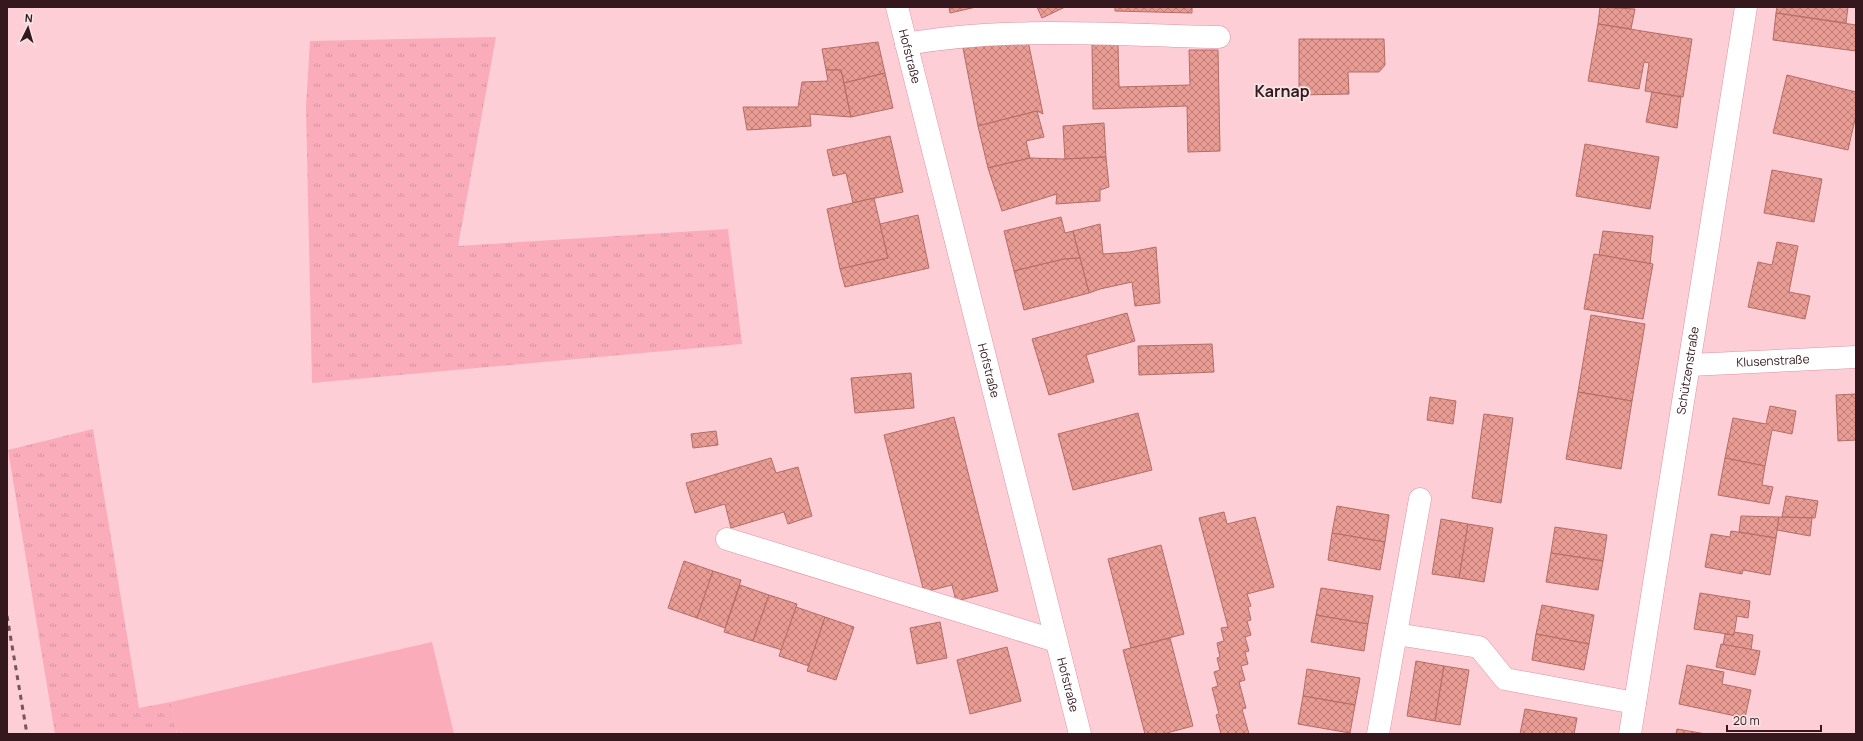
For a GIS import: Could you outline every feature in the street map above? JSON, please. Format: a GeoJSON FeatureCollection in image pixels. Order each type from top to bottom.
{"type":"FeatureCollection","features":[{"type":"Feature","properties":{"kind":"street","name":"Hofstraße"},"geometry":{"type":"LineString","coordinates":[[897,7],[1080,734]]}},
{"type":"Feature","properties":{"kind":"street","name":"Schützenstraße"},"geometry":{"type":"LineString","coordinates":[[1630,734],[1746,7]]}},
{"type":"Feature","properties":{"kind":"street"},"geometry":{"type":"LineString","coordinates":[[906,44],[947,37],[1003,33],[1219,37]]}},
{"type":"Feature","properties":{"kind":"street","name":"Klusenstraße"},"geometry":{"type":"LineString","coordinates":[[1690,365],[1856,356]]}},
{"type":"Feature","properties":{"kind":"street"},"geometry":{"type":"LineString","coordinates":[[1378,734],[1420,498]]}},
{"type":"Feature","properties":{"kind":"street"},"geometry":{"type":"LineString","coordinates":[[726,539],[1056,641]]}},
{"type":"Feature","properties":{"kind":"street"},"geometry":{"type":"LineString","coordinates":[[1396,634],[1479,647],[1505,680],[1635,703]]}},
{"type":"Feature","properties":{"kind":"green space"},"geometry":{"type":"Polygon","coordinates":[[[496,37],[458,246],[728,229],[742,344],[312,383],[306,107],[310,41],[496,37]]]}},
{"type":"Feature","properties":{"kind":"green space"},"geometry":{"type":"Polygon","coordinates":[[[93,429],[139,708],[171,702],[177,734],[55,734],[8,450],[93,429]]]}},
{"type":"Feature","properties":{"kind":"green space"},"geometry":{"type":"Polygon","coordinates":[[[432,642],[454,734],[177,734],[171,702],[432,642]]]}},
{"type":"Feature","properties":{"kind":"building"},"geometry":{"type":"Polygon","coordinates":[[[949,7],[976,7],[950,13],[949,7]]]}},
{"type":"Feature","properties":{"kind":"building"},"geometry":{"type":"Polygon","coordinates":[[[1037,7],[1065,7],[1042,18],[1037,7]]]}},
{"type":"Feature","properties":{"kind":"building"},"geometry":{"type":"Polygon","coordinates":[[[1115,7],[1192,7],[1192,13],[1115,11],[1115,7]]]}},
{"type":"Feature","properties":{"kind":"building"},"geometry":{"type":"Polygon","coordinates":[[[1600,7],[1635,9],[1631,29],[1598,24],[1600,7]]]}},
{"type":"Feature","properties":{"kind":"building"},"geometry":{"type":"Polygon","coordinates":[[[1777,7],[1848,7],[1846,23],[1776,13],[1777,7]]]}},
{"type":"Feature","properties":{"kind":"building"},"geometry":{"type":"Polygon","coordinates":[[[1776,13],[1856,25],[1856,51],[1773,40],[1776,13]]]}},
{"type":"Feature","properties":{"kind":"building"},"geometry":{"type":"Polygon","coordinates":[[[1598,24],[1692,39],[1683,97],[1645,91],[1649,63],[1644,62],[1639,89],[1588,81],[1598,24]]]}},
{"type":"Feature","properties":{"kind":"building"},"geometry":{"type":"Polygon","coordinates":[[[1027,36],[1043,114],[1037,111],[978,126],[963,48],[1027,36]]]}},
{"type":"Feature","properties":{"kind":"building"},"geometry":{"type":"Polygon","coordinates":[[[1299,39],[1384,39],[1385,65],[1379,72],[1348,72],[1349,94],[1299,95],[1299,39]]]}},
{"type":"Feature","properties":{"kind":"building"},"geometry":{"type":"Polygon","coordinates":[[[878,42],[885,73],[844,83],[841,70],[826,70],[822,49],[878,42]]]}},
{"type":"Feature","properties":{"kind":"building"},"geometry":{"type":"Polygon","coordinates":[[[1092,44],[1118,44],[1119,87],[1190,85],[1189,50],[1218,50],[1220,151],[1188,152],[1187,106],[1093,109],[1092,44]]]}},
{"type":"Feature","properties":{"kind":"building"},"geometry":{"type":"Polygon","coordinates":[[[826,70],[841,70],[851,117],[810,114],[811,126],[747,130],[743,107],[798,107],[802,82],[828,81],[826,70]]]}},
{"type":"Feature","properties":{"kind":"building"},"geometry":{"type":"Polygon","coordinates":[[[885,73],[893,108],[851,117],[844,83],[885,73]]]}},
{"type":"Feature","properties":{"kind":"building"},"geometry":{"type":"Polygon","coordinates":[[[1787,75],[1856,92],[1856,115],[1848,150],[1773,133],[1787,75]]]}},
{"type":"Feature","properties":{"kind":"building"},"geometry":{"type":"Polygon","coordinates":[[[1652,92],[1681,97],[1677,128],[1646,122],[1652,92]]]}},
{"type":"Feature","properties":{"kind":"building"},"geometry":{"type":"Polygon","coordinates":[[[1037,111],[1044,137],[1026,141],[1030,158],[988,168],[978,126],[1037,111]]]}},
{"type":"Feature","properties":{"kind":"building"},"geometry":{"type":"Polygon","coordinates":[[[1104,123],[1106,157],[1065,159],[1063,126],[1104,123]]]}},
{"type":"Feature","properties":{"kind":"building"},"geometry":{"type":"Polygon","coordinates":[[[890,136],[903,192],[853,203],[846,173],[833,176],[827,150],[890,136]]]}},
{"type":"Feature","properties":{"kind":"building"},"geometry":{"type":"Polygon","coordinates":[[[1585,144],[1659,157],[1650,209],[1576,196],[1585,144]]]}},
{"type":"Feature","properties":{"kind":"building"},"geometry":{"type":"Polygon","coordinates":[[[1106,157],[1109,187],[1100,190],[1100,201],[1056,204],[1057,194],[1002,211],[988,168],[1030,158],[1065,159],[1106,157]]]}},
{"type":"Feature","properties":{"kind":"building"},"geometry":{"type":"Polygon","coordinates":[[[1772,170],[1822,179],[1814,222],[1764,213],[1772,170]]]}},
{"type":"Feature","properties":{"kind":"building"},"geometry":{"type":"Polygon","coordinates":[[[874,198],[888,258],[840,269],[827,209],[874,198]]]}},
{"type":"Feature","properties":{"kind":"building"},"geometry":{"type":"Polygon","coordinates":[[[918,215],[929,268],[845,287],[840,269],[888,258],[880,224],[918,215]]]}},
{"type":"Feature","properties":{"kind":"building"},"geometry":{"type":"Polygon","coordinates":[[[1061,217],[1065,233],[1073,231],[1080,258],[1064,259],[1014,271],[1004,231],[1061,217]]]}},
{"type":"Feature","properties":{"kind":"building"},"geometry":{"type":"Polygon","coordinates":[[[1100,224],[1103,254],[1130,252],[1156,247],[1160,303],[1135,306],[1132,282],[1089,293],[1073,231],[1100,224]]]}},
{"type":"Feature","properties":{"kind":"building"},"geometry":{"type":"Polygon","coordinates":[[[1603,231],[1653,236],[1650,264],[1599,255],[1603,231]]]}},
{"type":"Feature","properties":{"kind":"building"},"geometry":{"type":"Polygon","coordinates":[[[1777,242],[1798,246],[1789,292],[1810,296],[1805,319],[1748,307],[1758,262],[1772,265],[1777,242]]]}},
{"type":"Feature","properties":{"kind":"building"},"geometry":{"type":"Polygon","coordinates":[[[1594,254],[1653,264],[1643,319],[1584,309],[1594,254]]]}},
{"type":"Feature","properties":{"kind":"building"},"geometry":{"type":"Polygon","coordinates":[[[1080,258],[1089,293],[1024,310],[1014,271],[1064,259],[1080,258]]]}},
{"type":"Feature","properties":{"kind":"building"},"geometry":{"type":"Polygon","coordinates":[[[1127,313],[1135,341],[1086,355],[1094,382],[1049,395],[1032,339],[1127,313]]]}},
{"type":"Feature","properties":{"kind":"building"},"geometry":{"type":"Polygon","coordinates":[[[1591,315],[1645,324],[1632,401],[1578,392],[1591,315]]]}},
{"type":"Feature","properties":{"kind":"building"},"geometry":{"type":"Polygon","coordinates":[[[1212,344],[1214,372],[1139,375],[1138,346],[1212,344]]]}},
{"type":"Feature","properties":{"kind":"building"},"geometry":{"type":"Polygon","coordinates":[[[911,373],[914,408],[855,413],[851,378],[911,373]]]}},
{"type":"Feature","properties":{"kind":"building"},"geometry":{"type":"Polygon","coordinates":[[[1578,392],[1632,401],[1621,469],[1566,459],[1578,392]]]}},
{"type":"Feature","properties":{"kind":"building"},"geometry":{"type":"Polygon","coordinates":[[[1856,394],[1856,440],[1838,441],[1836,395],[1856,394]]]}},
{"type":"Feature","properties":{"kind":"building"},"geometry":{"type":"Polygon","coordinates":[[[1430,397],[1456,401],[1453,424],[1427,420],[1430,397]]]}},
{"type":"Feature","properties":{"kind":"building"},"geometry":{"type":"Polygon","coordinates":[[[1770,406],[1796,411],[1792,434],[1772,430],[1765,466],[1725,458],[1733,418],[1766,424],[1770,406]]]}},
{"type":"Feature","properties":{"kind":"building"},"geometry":{"type":"Polygon","coordinates":[[[1138,413],[1152,470],[1073,490],[1058,434],[1138,413]]]}},
{"type":"Feature","properties":{"kind":"building"},"geometry":{"type":"Polygon","coordinates":[[[1484,414],[1513,418],[1501,503],[1472,498],[1484,414]]]}},
{"type":"Feature","properties":{"kind":"building"},"geometry":{"type":"Polygon","coordinates":[[[954,417],[998,591],[956,601],[952,585],[924,592],[884,435],[954,417]]]}},
{"type":"Feature","properties":{"kind":"building"},"geometry":{"type":"Polygon","coordinates":[[[716,431],[718,445],[693,448],[691,434],[716,431]]]}},
{"type":"Feature","properties":{"kind":"building"},"geometry":{"type":"Polygon","coordinates":[[[771,458],[776,473],[798,467],[812,516],[788,524],[784,512],[731,528],[725,504],[695,513],[686,483],[771,458]]]}},
{"type":"Feature","properties":{"kind":"building"},"geometry":{"type":"Polygon","coordinates":[[[1725,458],[1765,466],[1762,485],[1773,487],[1769,504],[1718,495],[1725,458]]]}},
{"type":"Feature","properties":{"kind":"building"},"geometry":{"type":"Polygon","coordinates":[[[1786,496],[1818,501],[1815,518],[1782,517],[1786,496]]]}},
{"type":"Feature","properties":{"kind":"building"},"geometry":{"type":"Polygon","coordinates":[[[1337,506],[1389,515],[1385,542],[1332,533],[1337,506]]]}},
{"type":"Feature","properties":{"kind":"building"},"geometry":{"type":"Polygon","coordinates":[[[1224,512],[1227,524],[1255,517],[1274,587],[1247,594],[1251,606],[1248,607],[1251,620],[1247,621],[1251,635],[1245,637],[1249,651],[1245,652],[1248,664],[1241,666],[1245,680],[1239,682],[1246,708],[1242,709],[1249,734],[1221,734],[1216,715],[1219,714],[1212,688],[1218,686],[1214,672],[1220,670],[1217,658],[1220,657],[1217,643],[1224,641],[1221,628],[1228,627],[1199,518],[1224,512]]]}},
{"type":"Feature","properties":{"kind":"building"},"geometry":{"type":"Polygon","coordinates":[[[1741,516],[1779,517],[1776,538],[1739,532],[1741,516]]]}},
{"type":"Feature","properties":{"kind":"building"},"geometry":{"type":"Polygon","coordinates":[[[1779,517],[1812,518],[1810,536],[1777,530],[1779,517]]]}},
{"type":"Feature","properties":{"kind":"building"},"geometry":{"type":"Polygon","coordinates":[[[1441,519],[1468,524],[1459,578],[1432,574],[1441,519]]]}},
{"type":"Feature","properties":{"kind":"building"},"geometry":{"type":"Polygon","coordinates":[[[1468,524],[1493,528],[1484,582],[1459,578],[1468,524]]]}},
{"type":"Feature","properties":{"kind":"building"},"geometry":{"type":"Polygon","coordinates":[[[1555,527],[1607,535],[1603,561],[1551,553],[1555,527]]]}},
{"type":"Feature","properties":{"kind":"building"},"geometry":{"type":"Polygon","coordinates":[[[1731,531],[1776,538],[1770,575],[1743,570],[1742,574],[1705,567],[1711,534],[1730,537],[1731,531]]]}},
{"type":"Feature","properties":{"kind":"building"},"geometry":{"type":"Polygon","coordinates":[[[1332,533],[1385,542],[1380,570],[1328,560],[1332,533]]]}},
{"type":"Feature","properties":{"kind":"building"},"geometry":{"type":"Polygon","coordinates":[[[1161,545],[1184,634],[1131,648],[1108,559],[1161,545]]]}},
{"type":"Feature","properties":{"kind":"building"},"geometry":{"type":"Polygon","coordinates":[[[1551,553],[1603,561],[1598,590],[1546,582],[1551,553]]]}},
{"type":"Feature","properties":{"kind":"building"},"geometry":{"type":"Polygon","coordinates":[[[684,561],[713,571],[697,618],[668,608],[684,561]]]}},
{"type":"Feature","properties":{"kind":"building"},"geometry":{"type":"Polygon","coordinates":[[[713,571],[741,580],[725,628],[697,618],[713,571]]]}},
{"type":"Feature","properties":{"kind":"building"},"geometry":{"type":"Polygon","coordinates":[[[740,585],[769,595],[753,641],[724,632],[740,585]]]}},
{"type":"Feature","properties":{"kind":"building"},"geometry":{"type":"Polygon","coordinates":[[[1321,588],[1373,596],[1368,624],[1316,615],[1321,588]]]}},
{"type":"Feature","properties":{"kind":"building"},"geometry":{"type":"Polygon","coordinates":[[[1700,593],[1750,601],[1748,618],[1737,616],[1734,635],[1694,629],[1700,593]]]}},
{"type":"Feature","properties":{"kind":"building"},"geometry":{"type":"Polygon","coordinates":[[[769,595],[797,604],[782,650],[753,641],[769,595]]]}},
{"type":"Feature","properties":{"kind":"building"},"geometry":{"type":"Polygon","coordinates":[[[1542,605],[1594,615],[1589,644],[1536,634],[1542,605]]]}},
{"type":"Feature","properties":{"kind":"building"},"geometry":{"type":"Polygon","coordinates":[[[796,607],[825,617],[809,666],[779,656],[796,607]]]}},
{"type":"Feature","properties":{"kind":"building"},"geometry":{"type":"Polygon","coordinates":[[[1316,615],[1368,624],[1364,651],[1311,642],[1316,615]]]}},
{"type":"Feature","properties":{"kind":"building"},"geometry":{"type":"Polygon","coordinates":[[[825,617],[854,627],[836,680],[807,671],[825,617]]]}},
{"type":"Feature","properties":{"kind":"building"},"geometry":{"type":"Polygon","coordinates":[[[940,622],[947,658],[917,664],[910,628],[940,622]]]}},
{"type":"Feature","properties":{"kind":"building"},"geometry":{"type":"Polygon","coordinates":[[[1734,632],[1753,635],[1751,650],[1723,645],[1725,634],[1734,635],[1734,632]]]}},
{"type":"Feature","properties":{"kind":"building"},"geometry":{"type":"Polygon","coordinates":[[[1536,634],[1589,644],[1584,670],[1532,660],[1536,634]]]}},
{"type":"Feature","properties":{"kind":"building"},"geometry":{"type":"Polygon","coordinates":[[[1170,638],[1193,726],[1163,734],[1145,734],[1123,650],[1170,638]]]}},
{"type":"Feature","properties":{"kind":"building"},"geometry":{"type":"Polygon","coordinates":[[[1721,644],[1760,651],[1755,675],[1716,667],[1721,644]]]}},
{"type":"Feature","properties":{"kind":"building"},"geometry":{"type":"Polygon","coordinates":[[[1007,647],[1021,701],[970,714],[957,660],[1007,647]]]}},
{"type":"Feature","properties":{"kind":"building"},"geometry":{"type":"Polygon","coordinates":[[[1416,661],[1444,666],[1435,721],[1407,716],[1416,661]]]}},
{"type":"Feature","properties":{"kind":"building"},"geometry":{"type":"Polygon","coordinates":[[[1687,665],[1724,672],[1722,684],[1751,690],[1745,718],[1679,704],[1687,665]]]}},
{"type":"Feature","properties":{"kind":"building"},"geometry":{"type":"Polygon","coordinates":[[[1444,666],[1469,670],[1460,725],[1435,721],[1444,666]]]}},
{"type":"Feature","properties":{"kind":"building"},"geometry":{"type":"Polygon","coordinates":[[[1307,669],[1360,678],[1355,705],[1303,696],[1307,669]]]}},
{"type":"Feature","properties":{"kind":"building"},"geometry":{"type":"Polygon","coordinates":[[[1303,696],[1355,705],[1350,733],[1298,724],[1303,696]]]}},
{"type":"Feature","properties":{"kind":"building"},"geometry":{"type":"Polygon","coordinates":[[[1525,709],[1577,718],[1574,734],[1520,734],[1525,709]]]}},
{"type":"Feature","properties":{"kind":"building"},"geometry":{"type":"Polygon","coordinates":[[[1677,729],[1706,734],[1676,734],[1677,729]]]}},
{"type":"Feature","properties":{"kind":"railway"},"geometry":{"type":"LineString","coordinates":[[7,616],[27,734]]}},
{"type":"Feature","properties":{"kind":"district","name":"Karnap"},"geometry":{"type":"Point","coordinates":[1282,91]}}]}
